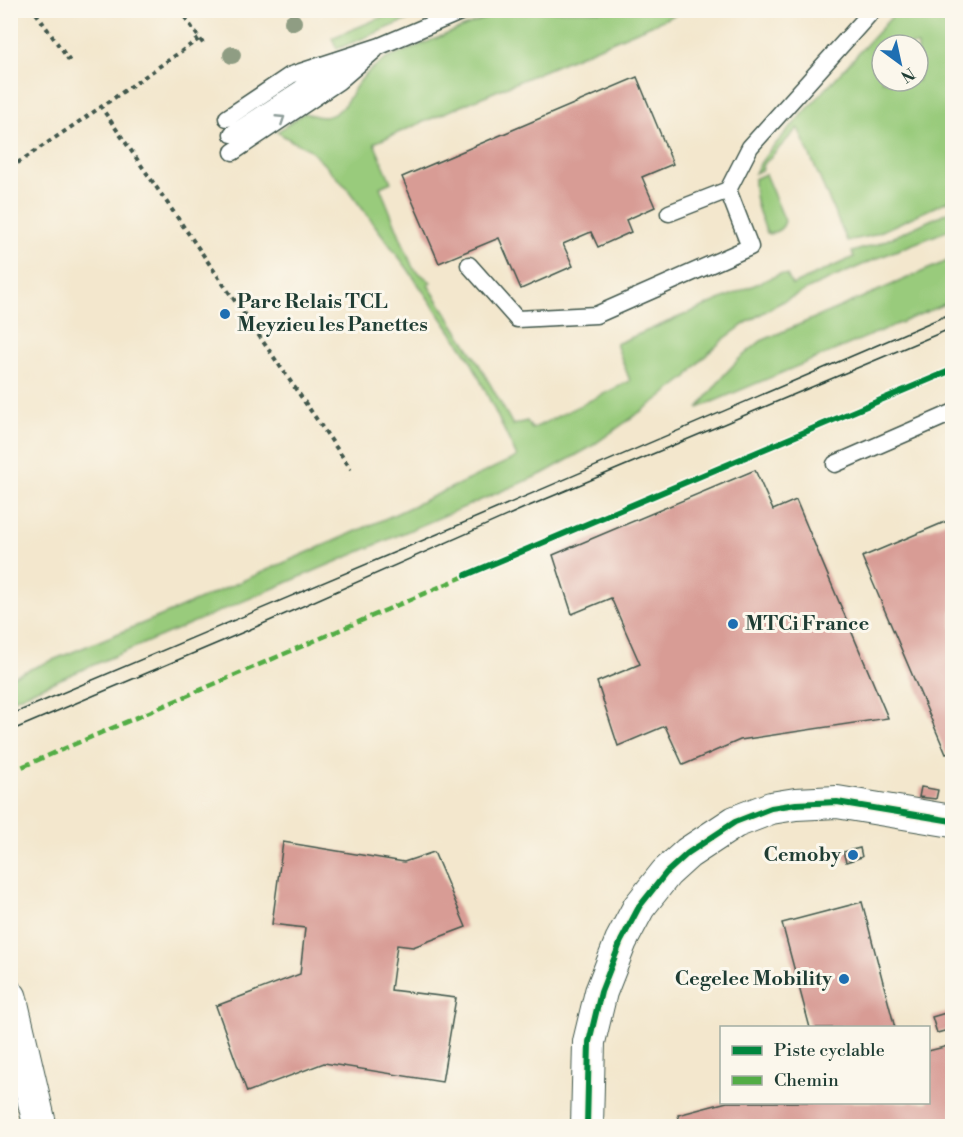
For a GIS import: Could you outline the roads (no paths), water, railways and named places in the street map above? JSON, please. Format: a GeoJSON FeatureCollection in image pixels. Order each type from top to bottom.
{"type":"FeatureCollection","features":[{"type":"Feature","properties":{"kind":"main road"},"geometry":{"type":"LineString","coordinates":[[10,997],[40,1126]]}},
{"type":"Feature","properties":{"kind":"street"},"geometry":{"type":"LineString","coordinates":[[587,1126],[589,1042],[601,992],[621,941],[639,907],[666,873],[688,853],[735,822],[771,808],[796,804],[837,802],[952,821]]}},
{"type":"Feature","properties":{"kind":"lane"},"geometry":{"type":"LineString","coordinates":[[232,134],[311,82],[380,46],[465,10]]}},
{"type":"Feature","properties":{"kind":"lane"},"geometry":{"type":"LineString","coordinates":[[669,213],[728,190],[750,147],[873,10]]}},
{"type":"Feature","properties":{"kind":"lane"},"geometry":{"type":"LineString","coordinates":[[227,118],[291,75],[380,46]]}},
{"type":"Feature","properties":{"kind":"lane"},"geometry":{"type":"LineString","coordinates":[[233,152],[339,81],[380,46]]}},
{"type":"Feature","properties":{"kind":"lane"},"geometry":{"type":"LineString","coordinates":[[469,265],[518,319],[596,315],[750,247],[728,190]]}},
{"type":"Feature","properties":{"kind":"lane"},"geometry":{"type":"LineString","coordinates":[[835,464],[952,413]]}},
{"type":"Feature","properties":{"kind":"tram line"},"geometry":{"type":"LineString","coordinates":[[10,715],[952,313]]}},
{"type":"Feature","properties":{"kind":"tram line"},"geometry":{"type":"LineString","coordinates":[[10,731],[258,626],[522,509],[952,328]]}},
{"type":"Feature","properties":{"kind":"place","name":"Parc Relais TCL Meyzieu les Panettes"},"geometry":{"type":"Point","coordinates":[225,314]}},
{"type":"Feature","properties":{"kind":"place","name":"MTCi France"},"geometry":{"type":"Point","coordinates":[733,624]}},
{"type":"Feature","properties":{"kind":"place","name":"Cemoby"},"geometry":{"type":"Point","coordinates":[853,855]}},
{"type":"Feature","properties":{"kind":"place","name":"Cegelec Mobility"},"geometry":{"type":"Point","coordinates":[844,979]}}]}
